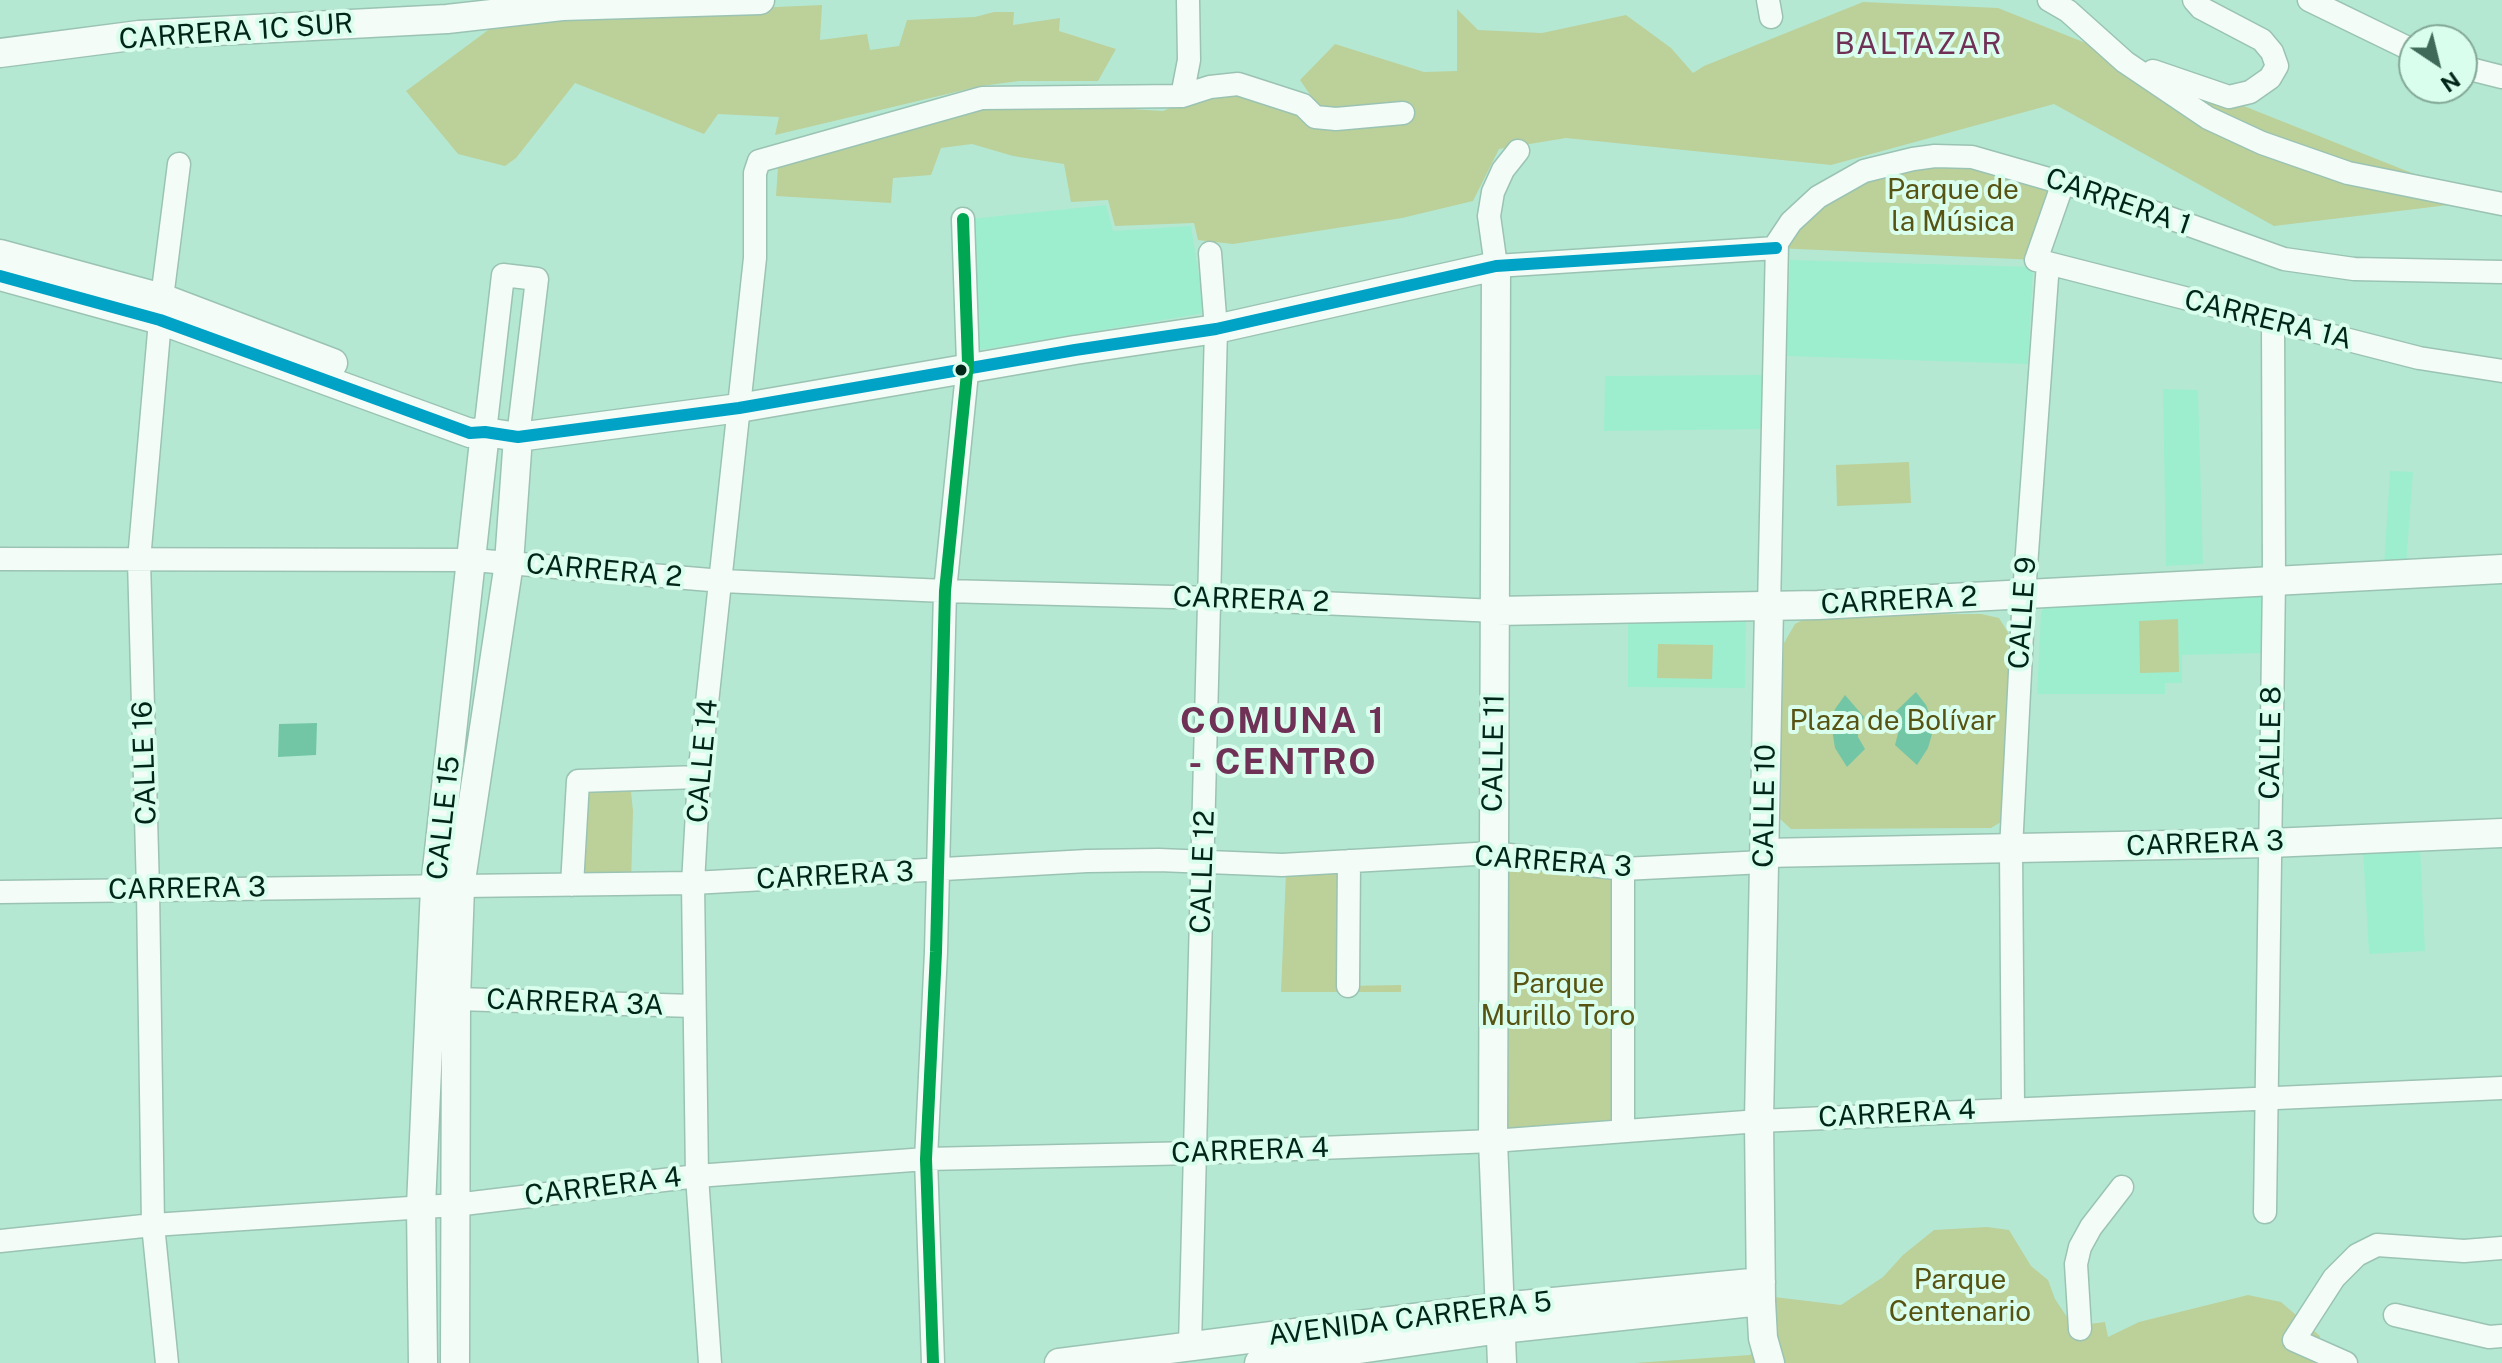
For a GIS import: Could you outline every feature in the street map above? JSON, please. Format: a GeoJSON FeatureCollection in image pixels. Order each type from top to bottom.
{"type":"FeatureCollection","features":[{"type":"Feature","properties":{"kind":"main road","name":"CARRERA 1C SUR"},"geometry":{"type":"LineString","coordinates":[[0,53],[139,35],[447,19],[562,6],[760,0]]}},
{"type":"Feature","properties":{"kind":"main road"},"geometry":{"type":"LineString","coordinates":[[0,254],[475,417],[485,432],[518,437],[739,408],[1216,329],[1496,266]]}},
{"type":"Feature","properties":{"kind":"main road","name":"CALLE 11"},"geometry":{"type":"LineString","coordinates":[[1496,266],[1493,1141],[1502,1363]]}},
{"type":"Feature","properties":{"kind":"main road"},"geometry":{"type":"LineString","coordinates":[[0,276],[161,309]]}},
{"type":"Feature","properties":{"kind":"main road","name":"CALLE 15"},"geometry":{"type":"LineString","coordinates":[[423,1363],[421,1206],[485,432]]}},
{"type":"Feature","properties":{"kind":"main road","name":"CALLE 15"},"geometry":{"type":"LineString","coordinates":[[455,1363],[456,999],[448,887],[509,563],[518,437]]}},
{"type":"Feature","properties":{"kind":"main road","name":"CARRERA 2"},"geometry":{"type":"LineString","coordinates":[[1496,611],[1769,607],[2502,569]]}},
{"type":"Feature","properties":{"kind":"main road","name":"CALLE 10"},"geometry":{"type":"LineString","coordinates":[[1768,1358],[1763,1338],[1761,1291],[1759,1121],[1769,607]]}},
{"type":"Feature","properties":{"kind":"main road","name":"CARRERA 3"},"geometry":{"type":"LineString","coordinates":[[1764,858],[2502,833]]}},
{"type":"Feature","properties":{"kind":"main road","name":"AVENIDA CARRERA 5"},"geometry":{"type":"LineString","coordinates":[[1059,1363],[1190,1346],[1761,1291]]}},
{"type":"Feature","properties":{"kind":"main road","name":"AVENIDA CARRERA 5"},"geometry":{"type":"LineString","coordinates":[[1259,1363],[1501,1318]]}},
{"type":"Feature","properties":{"kind":"street"},"geometry":{"type":"LineString","coordinates":[[1188,0],[1189,60],[1182,96],[1210,87],[1238,84],[1303,105],[1315,117],[1336,119],[1403,113]]}},
{"type":"Feature","properties":{"kind":"street"},"geometry":{"type":"LineString","coordinates":[[2049,0],[2068,11],[2125,62],[2208,118],[2262,143],[2348,173],[2502,204]]}},
{"type":"Feature","properties":{"kind":"street"},"geometry":{"type":"LineString","coordinates":[[2125,62],[2229,97],[2250,92],[2270,78],[2277,66],[2272,52],[2262,40],[2201,8],[2194,0]]}},
{"type":"Feature","properties":{"kind":"street"},"geometry":{"type":"LineString","coordinates":[[2309,0],[2398,43]]}},
{"type":"Feature","properties":{"kind":"street"},"geometry":{"type":"LineString","coordinates":[[2478,71],[2502,77]]}},
{"type":"Feature","properties":{"kind":"street","name":"CALLE 14"},"geometry":{"type":"LineString","coordinates":[[710,1363],[697,1176],[693,883],[699,777],[755,258],[755,173],[759,161],[982,98],[1182,96]]}},
{"type":"Feature","properties":{"kind":"street","name":"CALLE 11"},"geometry":{"type":"LineString","coordinates":[[1496,266],[1489,216],[1493,192],[1503,170],[1518,151]]}},
{"type":"Feature","properties":{"kind":"street","name":"CARRERA 1"},"geometry":{"type":"LineString","coordinates":[[1776,248],[1779,237],[1791,222],[1818,197],[1841,183],[1886,164],[1935,156],[1972,157],[2108,196],[2284,259],[2354,269],[2502,272]]}},
{"type":"Feature","properties":{"kind":"street","name":"CALLE 16"},"geometry":{"type":"LineString","coordinates":[[167,1363],[153,1225],[139,560],[161,309],[179,164]]}},
{"type":"Feature","properties":{"kind":"street","name":"CALLE 9"},"geometry":{"type":"LineString","coordinates":[[2013,1108],[2011,849],[2024,594],[2042,262],[2063,183]]}},
{"type":"Feature","properties":{"kind":"street"},"geometry":{"type":"LineString","coordinates":[[933,1363],[926,1159],[945,591],[967,368],[963,219]]}},
{"type":"Feature","properties":{"kind":"street"},"geometry":{"type":"LineString","coordinates":[[1496,266],[1776,248]]}},
{"type":"Feature","properties":{"kind":"street","name":"CALLE 10"},"geometry":{"type":"LineString","coordinates":[[1769,607],[1776,248]]}},
{"type":"Feature","properties":{"kind":"street","name":"CALLE 12"},"geometry":{"type":"LineString","coordinates":[[1190,1346],[1216,329],[1210,253]]}},
{"type":"Feature","properties":{"kind":"street","name":"CARRERA 1A"},"geometry":{"type":"LineString","coordinates":[[2042,262],[2419,358],[2502,371]]}},
{"type":"Feature","properties":{"kind":"street","name":"CALLE 15"},"geometry":{"type":"LineString","coordinates":[[485,432],[503,275],[537,279],[518,437]]}},
{"type":"Feature","properties":{"kind":"street","name":"CALLE 8"},"geometry":{"type":"LineString","coordinates":[[2265,1212],[2274,580],[2273,321]]}},
{"type":"Feature","properties":{"kind":"street","name":"CARRERA 2"},"geometry":{"type":"LineString","coordinates":[[0,559],[473,560],[722,581],[1496,611]]}},
{"type":"Feature","properties":{"kind":"street"},"geometry":{"type":"LineString","coordinates":[[572,885],[578,781],[699,777]]}},
{"type":"Feature","properties":{"kind":"street","name":"CARRERA 3"},"geometry":{"type":"LineString","coordinates":[[0,892],[693,883],[1087,861],[1282,865],[1493,853],[1623,869],[1764,858]]}},
{"type":"Feature","properties":{"kind":"street"},"geometry":{"type":"LineString","coordinates":[[1348,986],[1349,861]]}},
{"type":"Feature","properties":{"kind":"street"},"geometry":{"type":"LineString","coordinates":[[1623,869],[1623,1131]]}},
{"type":"Feature","properties":{"kind":"street","name":"CARRERA 3A"},"geometry":{"type":"LineString","coordinates":[[456,999],[694,1006]]}},
{"type":"Feature","properties":{"kind":"street","name":"CARRERA 4"},"geometry":{"type":"LineString","coordinates":[[0,1241],[153,1225],[455,1205],[697,1176],[926,1159],[1196,1153],[1493,1141],[1759,1121],[2502,1088]]}},
{"type":"Feature","properties":{"kind":"street"},"geometry":{"type":"LineString","coordinates":[[2080,1329],[2076,1264],[2080,1247],[2091,1227],[2122,1187]]}},
{"type":"Feature","properties":{"kind":"street"},"geometry":{"type":"LineString","coordinates":[[2346,1363],[2294,1340],[2334,1278],[2357,1255],[2377,1245],[2464,1251],[2502,1248]]}},
{"type":"Feature","properties":{"kind":"street"},"geometry":{"type":"LineString","coordinates":[[2395,1315],[2489,1337],[2502,1336]]}},
{"type":"Feature","properties":{"kind":"shaded area"},"geometry":{"type":"Polygon","coordinates":[[[1106,205],[1113,231],[1191,226],[1205,313],[974,351],[970,219],[1106,205]]]}},
{"type":"Feature","properties":{"kind":"shaded area"},"geometry":{"type":"Polygon","coordinates":[[[1790,260],[2033,267],[2028,364],[1786,356],[1790,260]]]}},
{"type":"Feature","properties":{"kind":"shaded area"},"geometry":{"type":"Polygon","coordinates":[[[1764,375],[1764,429],[1604,431],[1605,376],[1764,375]]]}},
{"type":"Feature","properties":{"kind":"shaded area"},"geometry":{"type":"Polygon","coordinates":[[[2163,389],[2198,390],[2203,564],[2166,566],[2163,389]]]}},
{"type":"Feature","properties":{"kind":"shaded area"},"geometry":{"type":"Polygon","coordinates":[[[2390,471],[2413,472],[2406,566],[2384,566],[2390,471]]]}},
{"type":"Feature","properties":{"kind":"shaded area"},"geometry":{"type":"Polygon","coordinates":[[[2264,595],[2264,653],[2182,655],[2182,683],[2165,683],[2165,694],[2037,694],[2041,612],[2045,606],[2264,595]]]}},
{"type":"Feature","properties":{"kind":"shaded area"},"geometry":{"type":"Polygon","coordinates":[[[1628,612],[1746,613],[1745,688],[1628,687],[1628,612]]]}},
{"type":"Feature","properties":{"kind":"shaded area"},"geometry":{"type":"Polygon","coordinates":[[[1916,692],[1931,718],[1932,734],[1928,748],[1917,765],[1895,745],[1899,730],[1891,716],[1916,692]]]}},
{"type":"Feature","properties":{"kind":"shaded area"},"geometry":{"type":"Polygon","coordinates":[[[1845,695],[1864,717],[1858,737],[1865,749],[1847,767],[1835,748],[1831,723],[1835,709],[1845,695]]]}},
{"type":"Feature","properties":{"kind":"shaded area"},"geometry":{"type":"Polygon","coordinates":[[[317,723],[316,755],[278,757],[279,724],[317,723]]]}},
{"type":"Feature","properties":{"kind":"shaded area"},"geometry":{"type":"Polygon","coordinates":[[[2420,846],[2425,951],[2369,954],[2363,850],[2420,846]]]}},
{"type":"Feature","properties":{"kind":"green space"},"geometry":{"type":"Polygon","coordinates":[[[1863,2],[1998,8],[2482,201],[2274,226],[2054,104],[1831,165],[1566,138],[1499,149],[1473,201],[1402,218],[1233,244],[1198,240],[1194,223],[1115,226],[1108,200],[1071,202],[1064,164],[1013,156],[972,144],[941,148],[931,175],[893,178],[891,203],[776,196],[778,167],[988,107],[1085,106],[1163,111],[1186,101],[1236,92],[1291,110],[1315,128],[1335,131],[1300,80],[1335,44],[1424,72],[1457,71],[1457,9],[1478,30],[1542,33],[1626,15],[1671,48],[1693,73],[1863,2]]]}},
{"type":"Feature","properties":{"kind":"green space"},"geometry":{"type":"Polygon","coordinates":[[[822,5],[820,40],[867,34],[870,50],[899,46],[907,20],[975,17],[994,12],[1014,12],[1013,25],[1060,18],[1059,31],[1116,49],[1098,81],[1019,81],[981,86],[775,135],[779,117],[718,114],[704,134],[575,83],[516,158],[505,166],[458,154],[406,91],[503,19],[822,5]]]}},
{"type":"Feature","properties":{"kind":"green space","name":"Parque de la Música"},"geometry":{"type":"Polygon","coordinates":[[[1935,156],[2063,183],[2036,260],[1776,248],[1818,197],[1935,156]]]}},
{"type":"Feature","properties":{"kind":"green space"},"geometry":{"type":"Polygon","coordinates":[[[1909,462],[1911,503],[1837,506],[1836,465],[1909,462]]]}},
{"type":"Feature","properties":{"kind":"green space","name":"Plaza de Bolívar"},"geometry":{"type":"Polygon","coordinates":[[[1981,614],[1999,618],[2009,634],[2007,803],[2001,822],[1991,828],[1791,829],[1779,818],[1776,803],[1784,643],[1795,624],[1812,615],[1981,614]]]}},
{"type":"Feature","properties":{"kind":"green space"},"geometry":{"type":"Polygon","coordinates":[[[2178,619],[2179,672],[2140,673],[2139,621],[2178,619]]]}},
{"type":"Feature","properties":{"kind":"green space"},"geometry":{"type":"Polygon","coordinates":[[[1658,644],[1713,645],[1712,679],[1657,678],[1658,644]]]}},
{"type":"Feature","properties":{"kind":"green space"},"geometry":{"type":"Polygon","coordinates":[[[630,782],[633,811],[631,885],[575,875],[580,783],[630,782]]]}},
{"type":"Feature","properties":{"kind":"green space","name":"Parque Murillo Toro"},"geometry":{"type":"Polygon","coordinates":[[[1493,853],[1623,869],[1623,1131],[1493,1141],[1493,853]]]}},
{"type":"Feature","properties":{"kind":"green space"},"geometry":{"type":"Polygon","coordinates":[[[1349,861],[1348,986],[1401,985],[1401,992],[1281,992],[1286,873],[1349,861]]]}},
{"type":"Feature","properties":{"kind":"green space","name":"Parque Centenario"},"geometry":{"type":"Polygon","coordinates":[[[1987,1227],[2009,1230],[2031,1266],[2048,1280],[2055,1299],[2073,1326],[2105,1322],[2108,1337],[2139,1322],[2248,1295],[2281,1302],[2320,1336],[2315,1363],[1634,1363],[1750,1355],[1763,1338],[1774,1297],[1841,1305],[1883,1277],[1903,1255],[1934,1230],[1987,1227]]]}},
{"type":"Feature","properties":{"kind":"transit line"},"geometry":{"type":"LineString","coordinates":[[933,1363],[926,1159],[936,952],[945,591],[968,363],[963,219]]}},
{"type":"Feature","properties":{"kind":"transit line"},"geometry":{"type":"LineString","coordinates":[[0,276],[160,320],[470,433],[518,437],[739,408],[1216,329],[1496,266],[1776,248]]}},
{"type":"Feature","properties":{"kind":"district","name":"BALTAZAR"},"geometry":{"type":"Point","coordinates":[1919,45]}},
{"type":"Feature","properties":{"kind":"district","name":"COMUNA 1 - CENTRO"},"geometry":{"type":"Point","coordinates":[1283,742]}}]}
